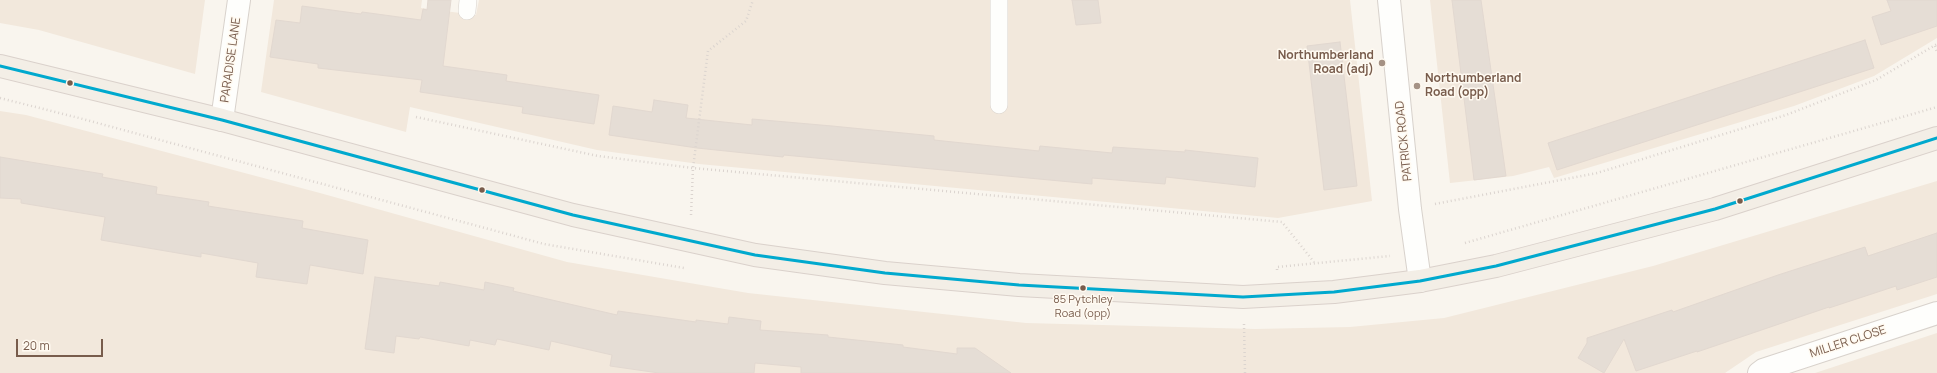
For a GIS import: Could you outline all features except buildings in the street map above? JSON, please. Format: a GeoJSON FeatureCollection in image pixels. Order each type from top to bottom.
{"type":"FeatureCollection","features":[{"type":"Feature","properties":{"kind":"main road"},"geometry":{"type":"LineString","coordinates":[[0,66],[222,120],[573,215],[755,255],[885,273],[1019,285],[1243,296],[1334,292],[1420,281],[1496,266],[1715,209],[1937,138]]}},
{"type":"Feature","properties":{"kind":"street","name":"PARADISE LANE"},"geometry":{"type":"LineString","coordinates":[[222,120],[239,0]]}},
{"type":"Feature","properties":{"kind":"street","name":"PATRICK ROAD"},"geometry":{"type":"LineString","coordinates":[[1389,0],[1410,209],[1420,281]]}},
{"type":"Feature","properties":{"kind":"street","name":"MILLER CLOSE"},"geometry":{"type":"LineString","coordinates":[[1759,373],[1763,370],[1937,313]]}},
{"type":"Feature","properties":{"kind":"lane"},"geometry":{"type":"LineString","coordinates":[[999,106],[1000,0]]}},
{"type":"Feature","properties":{"kind":"path"},"geometry":{"type":"LineString","coordinates":[[691,208],[694,168],[708,51],[746,21],[753,0]]}},
{"type":"Feature","properties":{"kind":"path"},"geometry":{"type":"LineString","coordinates":[[1410,209],[1597,173],[1778,117],[1876,80],[1936,45],[1937,52]]}},
{"type":"Feature","properties":{"kind":"path"},"geometry":{"type":"LineString","coordinates":[[1458,245],[1937,107]]}},
{"type":"Feature","properties":{"kind":"path"},"geometry":{"type":"LineString","coordinates":[[416,117],[598,156],[694,168],[1282,222],[1315,262]]}},
{"type":"Feature","properties":{"kind":"path"},"geometry":{"type":"LineString","coordinates":[[1279,295],[1277,266],[1417,252]]}},
{"type":"Feature","properties":{"kind":"path"},"geometry":{"type":"LineString","coordinates":[[1244,321],[1245,373]]}},
{"type":"Feature","properties":{"kind":"shaded area"},"geometry":{"type":"Polygon","coordinates":[[[0,0],[205,0],[195,74],[39,30],[0,23],[0,0]]]}},
{"type":"Feature","properties":{"kind":"shaded area"},"geometry":{"type":"Polygon","coordinates":[[[274,0],[422,0],[421,8],[476,15],[479,0],[1350,0],[1372,201],[1278,218],[699,164],[597,150],[410,107],[406,132],[261,92],[274,0]]]}},
{"type":"Feature","properties":{"kind":"shaded area"},"geometry":{"type":"Polygon","coordinates":[[[1430,0],[1937,0],[1937,38],[1874,76],[1794,106],[1554,178],[1549,167],[1513,176],[1450,183],[1430,0]]]}},
{"type":"Feature","properties":{"kind":"shaded area"},"geometry":{"type":"Polygon","coordinates":[[[0,111],[26,115],[320,193],[567,262],[748,293],[1026,323],[1255,329],[1350,327],[1444,318],[1653,266],[1937,181],[1937,294],[1756,352],[1725,373],[0,373],[0,111]]]}},
{"type":"Feature","properties":{"kind":"shaded area"},"geometry":{"type":"Polygon","coordinates":[[[1937,333],[1937,373],[1815,373],[1937,333]]]}},
{"type":"Feature","properties":{"kind":"transit line"},"geometry":{"type":"LineString","coordinates":[[0,66],[222,120],[573,215],[755,255],[885,273],[1019,285],[1243,297],[1334,292],[1420,281],[1496,266],[1715,209],[1937,138]]}},
{"type":"Feature","properties":{"kind":"place","name":"Northumberland Road (adj)"},"geometry":{"type":"Point","coordinates":[1382,63]}},
{"type":"Feature","properties":{"kind":"place","name":"Northumberland Road (opp)"},"geometry":{"type":"Point","coordinates":[1417,86]}},
{"type":"Feature","properties":{"kind":"place","name":"85 Pytchley Road (opp)"},"geometry":{"type":"Point","coordinates":[1083,288]}}]}
